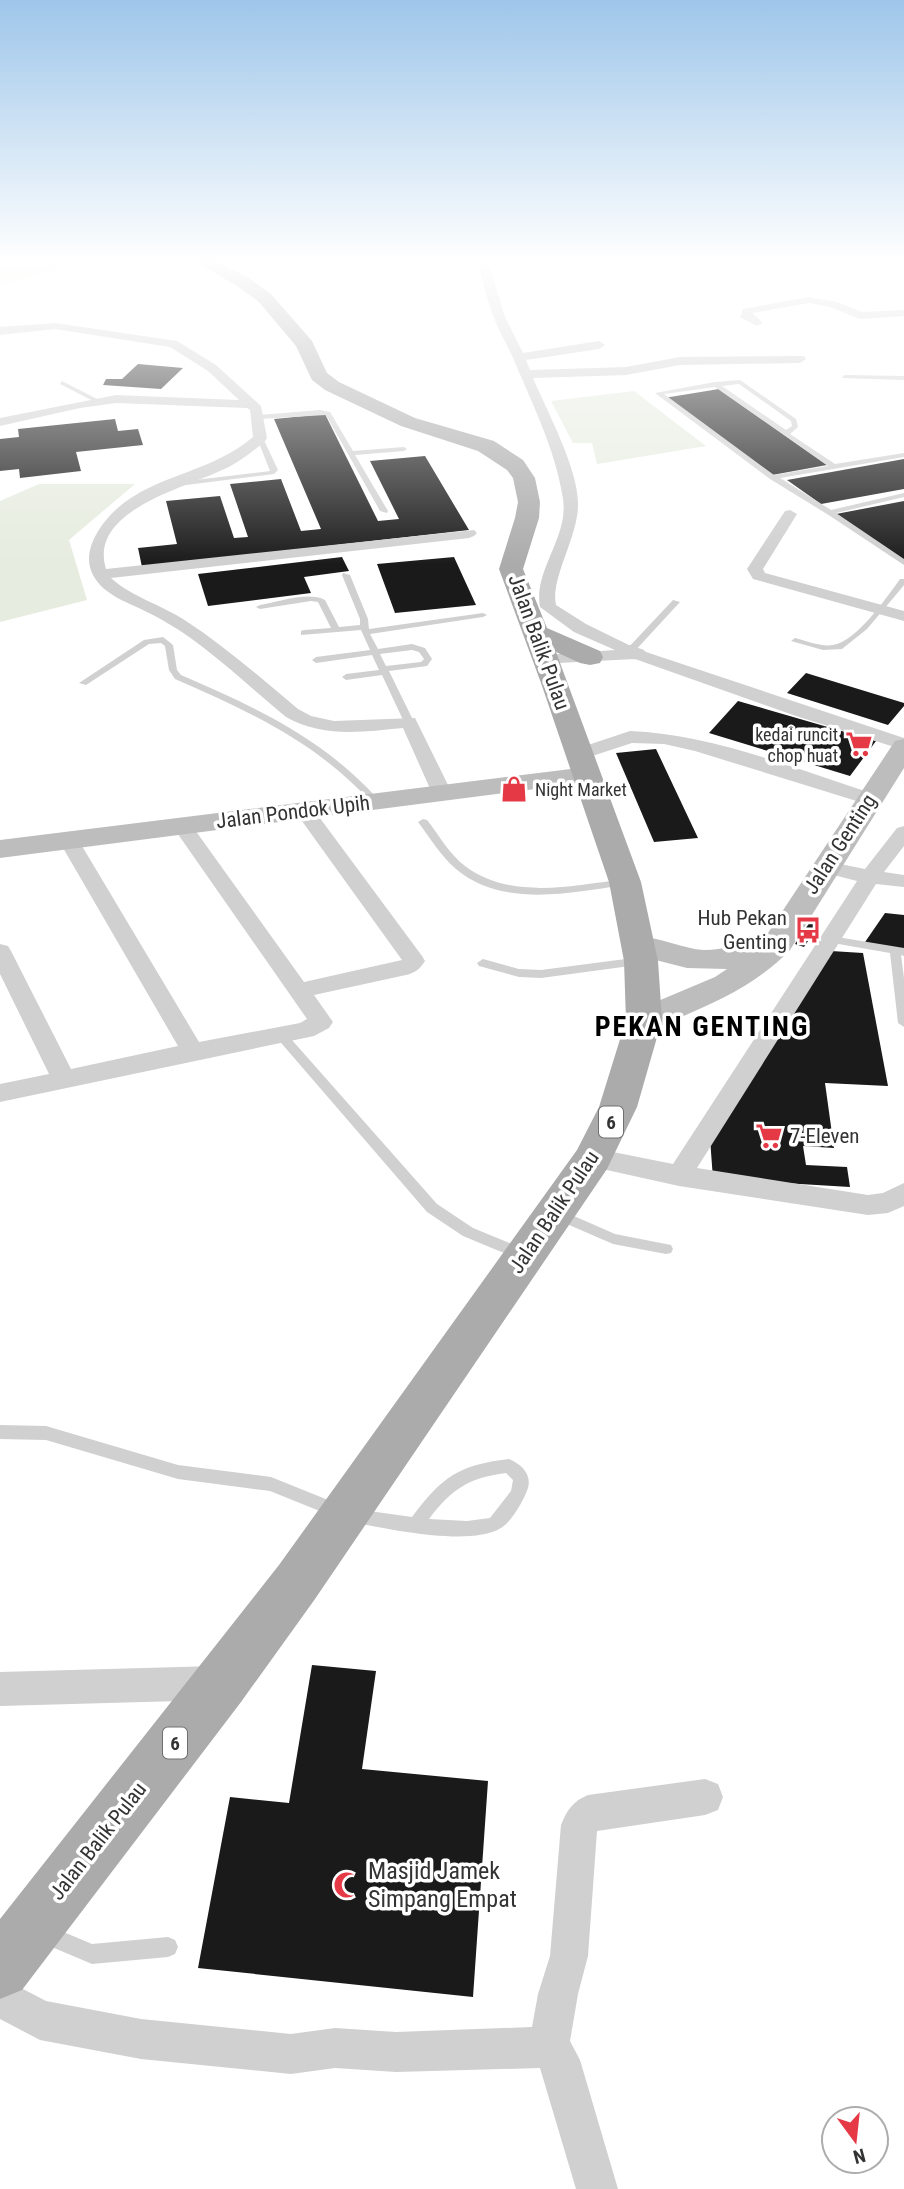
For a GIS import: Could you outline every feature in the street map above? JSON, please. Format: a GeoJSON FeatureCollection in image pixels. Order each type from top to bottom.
{"type":"FeatureCollection","features":[{"type":"Feature","properties":{"kind":"main road","name":"Jalan Balik Pulau"},"geometry":{"type":"LineString","coordinates":[[15,1948],[222,1683],[346,1514],[593,1158],[618,1107],[644,1020],[640,954],[625,882],[511,569],[527,518],[529,502],[524,478],[515,465],[486,446],[408,422],[332,386],[319,376],[312,360]]}},
{"type":"Feature","properties":{"kind":"main road"},"geometry":{"type":"LineString","coordinates":[[534,632],[596,657]]}},
{"type":"Feature","properties":{"kind":"main road"},"geometry":{"type":"LineString","coordinates":[[550,672],[582,665],[596,657]]}},
{"type":"Feature","properties":{"kind":"main road","name":"Jalan Genting"},"geometry":{"type":"LineString","coordinates":[[644,1020],[734,980],[759,963],[779,943],[825,867],[901,756]]}},
{"type":"Feature","properties":{"kind":"main road","name":"Jalan Pondok Upih"},"geometry":{"type":"LineString","coordinates":[[0,849],[442,793],[583,765]]}},
{"type":"Feature","properties":{"kind":"main road"},"geometry":{"type":"LineString","coordinates":[[640,954],[720,962],[779,943]]}},
{"type":"Feature","properties":{"kind":"street"},"geometry":{"type":"LineString","coordinates":[[199,360],[212,368],[255,410],[260,438],[233,460],[137,500],[101,538],[97,551],[100,574],[115,588],[185,626],[292,713],[311,724],[333,726],[409,722],[442,793]]}},
{"type":"Feature","properties":{"kind":"street"},"geometry":{"type":"LineString","coordinates":[[520,360],[563,467],[571,504],[562,549],[545,593],[548,607],[580,628],[633,652],[802,712],[901,756]]}},
{"type":"Feature","properties":{"kind":"street"},"geometry":{"type":"LineString","coordinates":[[526,374],[626,371],[680,361],[731,360]]}},
{"type":"Feature","properties":{"kind":"street"},"geometry":{"type":"LineString","coordinates":[[0,422],[97,401],[161,400],[255,410]]}},
{"type":"Feature","properties":{"kind":"street"},"geometry":{"type":"LineString","coordinates":[[790,514],[755,569],[759,576],[904,617]]}},
{"type":"Feature","properties":{"kind":"street"},"geometry":{"type":"LineString","coordinates":[[100,574],[469,533]]}},
{"type":"Feature","properties":{"kind":"street"},"geometry":{"type":"LineString","coordinates":[[596,657],[633,652]]}},
{"type":"Feature","properties":{"kind":"street"},"geometry":{"type":"LineString","coordinates":[[583,765],[630,737],[664,738],[701,746],[870,799]]}},
{"type":"Feature","properties":{"kind":"street"},"geometry":{"type":"LineString","coordinates":[[300,990],[406,968],[414,961],[304,810]]}},
{"type":"Feature","properties":{"kind":"street"},"geometry":{"type":"LineString","coordinates":[[0,1093],[193,1051],[306,1030],[321,1022],[183,827]]}},
{"type":"Feature","properties":{"kind":"street"},"geometry":{"type":"LineString","coordinates":[[679,1176],[870,877],[904,832]]}},
{"type":"Feature","properties":{"kind":"street"},"geometry":{"type":"LineString","coordinates":[[69,841],[193,1051]]}},
{"type":"Feature","properties":{"kind":"street"},"geometry":{"type":"LineString","coordinates":[[825,867],[904,881]]}},
{"type":"Feature","properties":{"kind":"street"},"geometry":{"type":"LineString","coordinates":[[0,951],[64,1080]]}},
{"type":"Feature","properties":{"kind":"street"},"geometry":{"type":"LineString","coordinates":[[593,1158],[679,1176],[868,1205],[888,1203],[904,1193]]}},
{"type":"Feature","properties":{"kind":"street"},"geometry":{"type":"LineString","coordinates":[[0,1689],[222,1683]]}},
{"type":"Feature","properties":{"kind":"street"},"geometry":{"type":"LineString","coordinates":[[597,2189],[560,2060],[550,2048],[558,1994],[569,1956],[579,1825],[588,1813],[705,1797]]}},
{"type":"Feature","properties":{"kind":"street"},"geometry":{"type":"LineString","coordinates":[[0,1997],[40,2020],[141,2039],[291,2054],[335,2048],[396,2052],[550,2048]]}},
{"type":"Feature","properties":{"kind":"lane"},"geometry":{"type":"LineString","coordinates":[[844,377],[904,379]]}},
{"type":"Feature","properties":{"kind":"lane"},"geometry":{"type":"LineString","coordinates":[[786,433],[795,427],[794,420],[748,385],[734,381],[658,393],[773,477],[904,563]]}},
{"type":"Feature","properties":{"kind":"lane"},"geometry":{"type":"LineString","coordinates":[[61,383],[97,401]]}},
{"type":"Feature","properties":{"kind":"lane"},"geometry":{"type":"LineString","coordinates":[[715,384],[834,467]]}},
{"type":"Feature","properties":{"kind":"lane"},"geometry":{"type":"LineString","coordinates":[[255,410],[328,413],[384,511]]}},
{"type":"Feature","properties":{"kind":"lane"},"geometry":{"type":"LineString","coordinates":[[177,484],[240,478],[274,471],[260,438]]}},
{"type":"Feature","properties":{"kind":"lane"},"geometry":{"type":"LineString","coordinates":[[352,453],[404,449]]}},
{"type":"Feature","properties":{"kind":"lane"},"geometry":{"type":"LineString","coordinates":[[773,477],[904,455]]}},
{"type":"Feature","properties":{"kind":"lane"},"geometry":{"type":"LineString","coordinates":[[233,460],[240,478]]}},
{"type":"Feature","properties":{"kind":"lane"},"geometry":{"type":"LineString","coordinates":[[830,512],[904,495]]}},
{"type":"Feature","properties":{"kind":"lane"},"geometry":{"type":"LineString","coordinates":[[346,575],[365,629],[409,722]]}},
{"type":"Feature","properties":{"kind":"lane"},"geometry":{"type":"LineString","coordinates":[[795,642],[825,648],[841,646],[880,610],[903,581]]}},
{"type":"Feature","properties":{"kind":"lane"},"geometry":{"type":"LineString","coordinates":[[260,607],[311,599],[321,600],[336,630]]}},
{"type":"Feature","properties":{"kind":"lane"},"geometry":{"type":"LineString","coordinates":[[633,652],[676,602]]}},
{"type":"Feature","properties":{"kind":"lane"},"geometry":{"type":"LineString","coordinates":[[304,633],[365,629],[483,615]]}},
{"type":"Feature","properties":{"kind":"lane"},"geometry":{"type":"LineString","coordinates":[[83,683],[147,642],[163,640],[169,645],[173,670],[178,677],[256,713],[302,739],[348,772],[375,801]]}},
{"type":"Feature","properties":{"kind":"lane"},"geometry":{"type":"LineString","coordinates":[[316,660],[415,647],[422,650],[428,659],[424,664],[346,677]]}},
{"type":"Feature","properties":{"kind":"lane"},"geometry":{"type":"LineString","coordinates":[[423,822],[462,868],[482,881],[513,889],[548,891],[625,882]]}},
{"type":"Feature","properties":{"kind":"lane"},"geometry":{"type":"LineString","coordinates":[[831,940],[899,952],[904,1023]]}},
{"type":"Feature","properties":{"kind":"lane"},"geometry":{"type":"LineString","coordinates":[[482,963],[519,973],[541,974],[640,954]]}},
{"type":"Feature","properties":{"kind":"lane"},"geometry":{"type":"LineString","coordinates":[[280,1034],[432,1208],[468,1232],[524,1255]]}},
{"type":"Feature","properties":{"kind":"lane"},"geometry":{"type":"LineString","coordinates":[[554,1213],[613,1239],[666,1249]]}},
{"type":"Feature","properties":{"kind":"lane"},"geometry":{"type":"LineString","coordinates":[[0,1432],[46,1433],[178,1472],[271,1484],[346,1514],[416,1525],[479,1529],[495,1523],[522,1486],[521,1477],[509,1466],[464,1474],[440,1492],[416,1525]]}},
{"type":"Feature","properties":{"kind":"lane"},"geometry":{"type":"LineString","coordinates":[[15,1948],[92,1954],[168,1947]]}},
{"type":"Feature","properties":{"kind":"shaded area"},"geometry":{"type":"Polygon","coordinates":[[[634,391],[706,446],[597,464],[592,443],[573,443],[551,401],[634,391]]]}},
{"type":"Feature","properties":{"kind":"shaded area"},"geometry":{"type":"Polygon","coordinates":[[[39,484],[135,484],[69,540],[87,600],[0,622],[0,501],[39,484]]]}},
{"type":"Feature","properties":{"kind":"building"},"geometry":{"type":"Polygon","coordinates":[[[138,364],[183,368],[161,389],[103,385],[106,379],[122,379],[138,364]]]}},
{"type":"Feature","properties":{"kind":"building"},"geometry":{"type":"Polygon","coordinates":[[[719,389],[827,465],[772,475],[664,398],[719,389]]]}},
{"type":"Feature","properties":{"kind":"building"},"geometry":{"type":"Polygon","coordinates":[[[325,414],[378,521],[399,519],[370,461],[425,456],[469,530],[142,567],[138,548],[177,544],[166,501],[220,496],[234,538],[248,537],[230,484],[281,479],[301,531],[321,529],[274,419],[325,414]]]}},
{"type":"Feature","properties":{"kind":"building"},"geometry":{"type":"Polygon","coordinates":[[[115,419],[118,431],[138,429],[143,445],[76,452],[81,471],[20,478],[19,469],[0,471],[0,439],[19,437],[18,429],[115,419]]]}},
{"type":"Feature","properties":{"kind":"building"},"geometry":{"type":"Polygon","coordinates":[[[904,459],[904,489],[821,504],[787,480],[904,459]]]}},
{"type":"Feature","properties":{"kind":"building"},"geometry":{"type":"Polygon","coordinates":[[[904,501],[904,560],[836,514],[904,501]]]}},
{"type":"Feature","properties":{"kind":"building"},"geometry":{"type":"Polygon","coordinates":[[[342,557],[349,571],[304,577],[311,593],[208,606],[198,574],[342,557]]]}},
{"type":"Feature","properties":{"kind":"building"},"geometry":{"type":"Polygon","coordinates":[[[454,557],[476,605],[395,613],[377,564],[454,557]]]}},
{"type":"Feature","properties":{"kind":"building"},"geometry":{"type":"Polygon","coordinates":[[[806,673],[904,703],[904,706],[888,725],[787,693],[806,673]]]}},
{"type":"Feature","properties":{"kind":"building"},"geometry":{"type":"Polygon","coordinates":[[[738,701],[876,741],[850,776],[709,733],[738,701]]]}},
{"type":"Feature","properties":{"kind":"building"},"geometry":{"type":"Polygon","coordinates":[[[656,749],[698,838],[654,842],[616,753],[656,749]]]}},
{"type":"Feature","properties":{"kind":"building"},"geometry":{"type":"Polygon","coordinates":[[[885,913],[904,915],[904,949],[863,945],[885,913]]]}},
{"type":"Feature","properties":{"kind":"building"},"geometry":{"type":"Polygon","coordinates":[[[812,919],[821,922],[804,947],[795,944],[812,919]]]}},
{"type":"Feature","properties":{"kind":"building"},"geometry":{"type":"Polygon","coordinates":[[[831,951],[863,953],[888,1086],[825,1083],[834,1148],[803,1146],[806,1165],[847,1167],[850,1187],[713,1179],[710,1138],[831,951]]]}},
{"type":"Feature","properties":{"kind":"building","name":"Masjid Jamek Simpang Empat"},"geometry":{"type":"Polygon","coordinates":[[[312,1665],[376,1671],[362,1769],[488,1781],[473,1997],[198,1968],[230,1797],[289,1803],[312,1665]]]}},
{"type":"Feature","properties":{"kind":"place","name":"kedai runcit chop huat"},"geometry":{"type":"Point","coordinates":[859,744]}},
{"type":"Feature","properties":{"kind":"place","name":"Night Market"},"geometry":{"type":"Point","coordinates":[514,789]}},
{"type":"Feature","properties":{"kind":"place","name":"Hub Pekan Genting"},"geometry":{"type":"Point","coordinates":[808,930]}},
{"type":"Feature","properties":{"kind":"place","name":"7-Eleven"},"geometry":{"type":"Point","coordinates":[769,1136]}},
{"type":"Feature","properties":{"kind":"place","name":"Masjid Jamek Simpang Empat"},"geometry":{"type":"Point","coordinates":[347,1885]}},
{"type":"Feature","properties":{"kind":"district","name":"PEKAN GENTING"},"geometry":{"type":"Point","coordinates":[702,1026]}}]}
